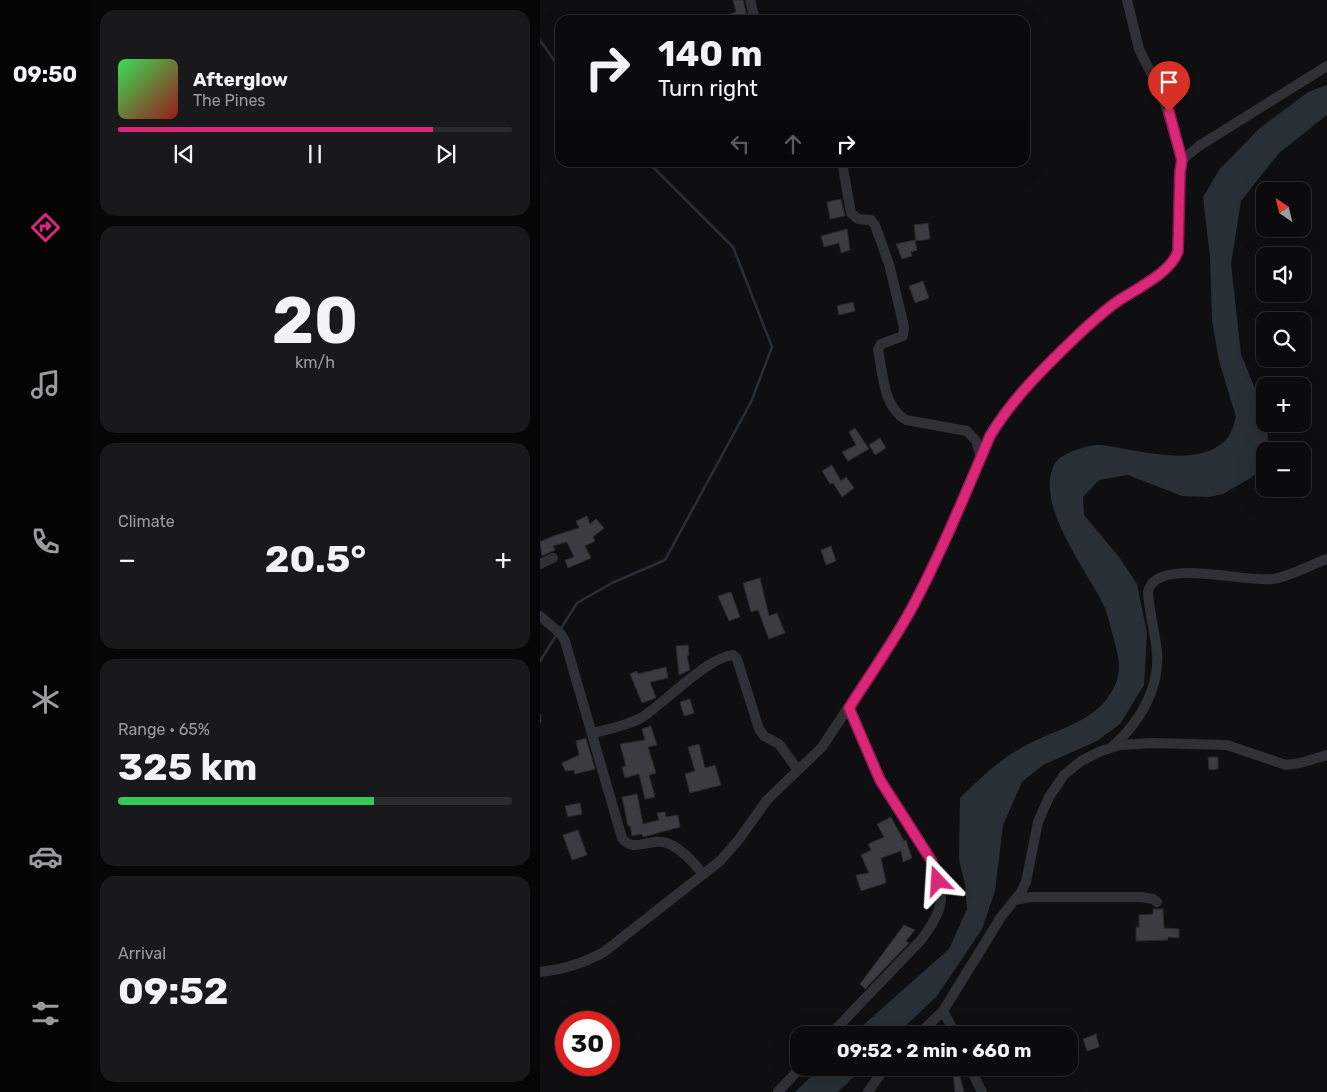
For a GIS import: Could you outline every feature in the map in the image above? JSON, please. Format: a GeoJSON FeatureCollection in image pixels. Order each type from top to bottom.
{"type":"FeatureCollection","features":[{"type":"Feature","properties":{"kind":"street"},"geometry":{"type":"LineString","coordinates":[[750,0],[754,15]]}},
{"type":"Feature","properties":{"kind":"street"},"geometry":{"type":"LineString","coordinates":[[540,972],[584,963],[604,952],[730,852],[767,800],[822,747],[893,640],[935,562],[990,436],[1012,404],[1081,332],[1116,302],[1172,263],[1178,251],[1179,186],[1182,160],[1163,96],[1139,48],[1127,0]]}},
{"type":"Feature","properties":{"kind":"street"},"geometry":{"type":"LineString","coordinates":[[1182,160],[1199,146],[1327,66]]}},
{"type":"Feature","properties":{"kind":"street"},"geometry":{"type":"LineString","coordinates":[[843,167],[851,213],[854,218],[871,220],[875,225],[889,264],[904,327],[903,336],[881,344],[878,350],[892,408],[898,416],[906,420],[990,436]]}},
{"type":"Feature","properties":{"kind":"street"},"geometry":{"type":"LineString","coordinates":[[967,431],[976,441],[981,456]]}},
{"type":"Feature","properties":{"kind":"street"},"geometry":{"type":"LineString","coordinates":[[540,564],[552,558]]}},
{"type":"Feature","properties":{"kind":"street"},"geometry":{"type":"LineString","coordinates":[[1112,748],[1136,721],[1152,692],[1156,676],[1157,654],[1148,592],[1149,585],[1154,580],[1170,573],[1273,579],[1327,559]]}},
{"type":"Feature","properties":{"kind":"street"},"geometry":{"type":"LineString","coordinates":[[540,616],[561,634],[566,641],[617,823],[625,842],[632,846],[656,842],[666,843],[687,857],[703,874]]}},
{"type":"Feature","properties":{"kind":"street"},"geometry":{"type":"LineString","coordinates":[[593,732],[640,719],[714,663],[733,655],[737,659],[759,728],[764,736],[779,744],[798,770]]}},
{"type":"Feature","properties":{"kind":"street"},"geometry":{"type":"LineString","coordinates":[[839,1026],[920,940],[931,926],[941,899],[938,881],[931,860],[886,791],[849,708]]}},
{"type":"Feature","properties":{"kind":"street"},"geometry":{"type":"LineString","coordinates":[[927,1026],[943,1011],[1001,917],[1016,900],[1026,882],[1038,822],[1048,797],[1064,774],[1075,766],[1101,751],[1152,743],[1227,745],[1286,765],[1307,762],[1327,755]]}},
{"type":"Feature","properties":{"kind":"street"},"geometry":{"type":"LineString","coordinates":[[1016,900],[1031,897],[1142,897],[1153,899],[1157,902]]}},
{"type":"Feature","properties":{"kind":"street"},"geometry":{"type":"LineString","coordinates":[[943,1011],[951,1026]]}},
{"type":"Feature","properties":{"kind":"street"},"geometry":{"type":"LineString","coordinates":[[778,1092],[793,1076]]}},
{"type":"Feature","properties":{"kind":"street"},"geometry":{"type":"LineString","coordinates":[[868,1092],[879,1076]]}},
{"type":"Feature","properties":{"kind":"street"},"geometry":{"type":"LineString","coordinates":[[974,1076],[982,1092]]}},
{"type":"Feature","properties":{"kind":"shaded area"},"geometry":{"type":"Polygon","coordinates":[[[1327,85],[1327,115],[1279,153],[1241,201],[1231,264],[1241,354],[1256,391],[1256,432],[1267,432],[1269,442],[1256,442],[1256,474],[1223,494],[1209,497],[1182,496],[1128,475],[1099,480],[1083,497],[1084,515],[1119,557],[1137,584],[1147,633],[1144,685],[1120,724],[1097,741],[1043,765],[1022,782],[1003,825],[995,891],[982,929],[937,996],[905,1026],[862,1026],[949,949],[967,909],[965,885],[959,859],[960,798],[989,771],[1013,753],[1032,742],[1077,722],[1098,709],[1116,684],[1119,662],[1108,616],[1064,534],[1056,515],[1051,495],[1050,478],[1059,458],[1077,449],[1090,446],[1101,445],[1148,453],[1182,456],[1198,454],[1212,449],[1227,439],[1236,417],[1219,361],[1212,320],[1210,257],[1203,197],[1219,170],[1260,128],[1308,92],[1327,85]]]}},
{"type":"Feature","properties":{"kind":"shaded area"},"geometry":{"type":"Polygon","coordinates":[[[812,1076],[855,1076],[838,1092],[795,1092],[812,1076]]]}},
{"type":"Feature","properties":{"kind":"building"},"geometry":{"type":"Polygon","coordinates":[[[733,0],[743,0],[747,15],[730,15],[736,12],[733,0]]]}},
{"type":"Feature","properties":{"kind":"building"},"geometry":{"type":"Polygon","coordinates":[[[841,199],[845,216],[830,219],[827,202],[841,199]]]}},
{"type":"Feature","properties":{"kind":"building"},"geometry":{"type":"Polygon","coordinates":[[[928,223],[930,239],[916,241],[914,225],[928,223]]]}},
{"type":"Feature","properties":{"kind":"building"},"geometry":{"type":"Polygon","coordinates":[[[847,229],[850,250],[841,253],[839,243],[824,247],[821,236],[847,229]]]}},
{"type":"Feature","properties":{"kind":"building"},"geometry":{"type":"Polygon","coordinates":[[[915,240],[917,250],[911,252],[912,256],[902,259],[896,244],[915,240]]]}},
{"type":"Feature","properties":{"kind":"building"},"geometry":{"type":"Polygon","coordinates":[[[923,281],[929,298],[915,303],[909,286],[923,281]]]}},
{"type":"Feature","properties":{"kind":"building"},"geometry":{"type":"Polygon","coordinates":[[[853,302],[855,311],[839,315],[837,306],[853,302]]]}},
{"type":"Feature","properties":{"kind":"building"},"geometry":{"type":"Polygon","coordinates":[[[855,428],[869,449],[848,461],[842,452],[856,445],[849,432],[855,428]]]}},
{"type":"Feature","properties":{"kind":"building"},"geometry":{"type":"Polygon","coordinates":[[[880,438],[886,448],[875,455],[869,445],[880,438]]]}},
{"type":"Feature","properties":{"kind":"building"},"geometry":{"type":"Polygon","coordinates":[[[832,465],[841,481],[846,477],[854,488],[842,497],[833,483],[830,484],[822,471],[832,465]]]}},
{"type":"Feature","properties":{"kind":"building"},"geometry":{"type":"Polygon","coordinates":[[[587,516],[590,524],[596,519],[604,528],[593,537],[595,541],[585,546],[591,558],[568,568],[565,560],[574,557],[567,542],[553,546],[555,550],[542,556],[540,542],[579,528],[576,521],[587,516]]]}},
{"type":"Feature","properties":{"kind":"building"},"geometry":{"type":"Polygon","coordinates":[[[831,546],[836,561],[826,565],[821,550],[831,546]]]}},
{"type":"Feature","properties":{"kind":"building"},"geometry":{"type":"Polygon","coordinates":[[[760,578],[769,616],[777,613],[785,633],[769,639],[758,610],[751,612],[743,583],[760,578]]]}},
{"type":"Feature","properties":{"kind":"building"},"geometry":{"type":"Polygon","coordinates":[[[731,592],[740,617],[729,621],[718,596],[731,592]]]}},
{"type":"Feature","properties":{"kind":"building"},"geometry":{"type":"Polygon","coordinates":[[[688,645],[689,655],[687,656],[690,670],[679,675],[676,646],[688,645]]]}},
{"type":"Feature","properties":{"kind":"building"},"geometry":{"type":"Polygon","coordinates":[[[666,667],[668,678],[650,682],[656,698],[642,703],[630,674],[637,671],[638,674],[666,667]]]}},
{"type":"Feature","properties":{"kind":"building"},"geometry":{"type":"Polygon","coordinates":[[[690,699],[694,713],[684,716],[680,702],[690,699]]]}},
{"type":"Feature","properties":{"kind":"building"},"geometry":{"type":"Polygon","coordinates":[[[651,726],[657,745],[648,747],[656,773],[649,775],[655,797],[645,799],[639,774],[625,778],[622,767],[626,766],[620,744],[645,740],[642,729],[651,726]]]}},
{"type":"Feature","properties":{"kind":"building"},"geometry":{"type":"Polygon","coordinates":[[[586,738],[595,769],[575,774],[574,770],[565,771],[562,763],[579,755],[576,741],[586,738]]]}},
{"type":"Feature","properties":{"kind":"building"},"geometry":{"type":"Polygon","coordinates":[[[699,744],[705,768],[715,765],[721,785],[690,793],[685,774],[695,771],[688,747],[699,744]]]}},
{"type":"Feature","properties":{"kind":"building"},"geometry":{"type":"Polygon","coordinates":[[[1208,757],[1218,757],[1218,769],[1209,770],[1208,757]]]}},
{"type":"Feature","properties":{"kind":"building"},"geometry":{"type":"Polygon","coordinates":[[[637,794],[643,824],[659,820],[657,813],[665,812],[666,817],[678,815],[680,827],[643,837],[642,834],[632,836],[622,797],[637,794]]]}},
{"type":"Feature","properties":{"kind":"building"},"geometry":{"type":"Polygon","coordinates":[[[580,803],[582,814],[568,817],[565,806],[580,803]]]}},
{"type":"Feature","properties":{"kind":"building"},"geometry":{"type":"Polygon","coordinates":[[[891,817],[904,841],[906,840],[912,858],[903,862],[901,851],[881,858],[886,883],[861,891],[856,875],[869,873],[861,855],[871,850],[868,844],[884,837],[877,824],[891,817]]]}},
{"type":"Feature","properties":{"kind":"building"},"geometry":{"type":"Polygon","coordinates":[[[578,830],[587,855],[572,860],[563,835],[578,830]]]}},
{"type":"Feature","properties":{"kind":"building"},"geometry":{"type":"Polygon","coordinates":[[[1153,909],[1163,909],[1164,928],[1179,929],[1179,938],[1168,937],[1168,940],[1136,941],[1136,927],[1139,927],[1139,915],[1153,914],[1153,909]]]}},
{"type":"Feature","properties":{"kind":"building"},"geometry":{"type":"Polygon","coordinates":[[[904,925],[915,930],[906,941],[909,943],[865,989],[860,984],[904,925]]]}},
{"type":"Feature","properties":{"kind":"building"},"geometry":{"type":"Polygon","coordinates":[[[1096,1034],[1099,1047],[1087,1051],[1083,1039],[1096,1034]]]}},
{"type":"Feature","properties":{"kind":"building"},"geometry":{"type":"Polygon","coordinates":[[[953,1076],[960,1076],[964,1092],[955,1092],[953,1076]]]}},
{"type":"Feature","properties":{"kind":"waterway"},"geometry":{"type":"LineString","coordinates":[[540,40],[555,62]]}},
{"type":"Feature","properties":{"kind":"waterway"},"geometry":{"type":"LineString","coordinates":[[560,630],[577,603],[612,583],[665,560],[751,402],[772,347],[733,247],[653,167]]}},
{"type":"Feature","properties":{"kind":"waterway"},"geometry":{"type":"LineString","coordinates":[[540,661],[557,634]]}},
{"type":"Feature","properties":{"kind":"waterway"},"geometry":{"type":"LineString","coordinates":[[540,715],[540,721]]}},
{"type":"Feature","properties":{"kind":"route"},"geometry":{"type":"LineString","coordinates":[[938,881],[931,860],[880,780],[849,708],[913,605],[935,562],[990,436],[1000,418],[1081,332],[1116,302],[1166,268],[1176,258],[1178,251],[1179,186],[1182,160],[1169,112]]}}]}
